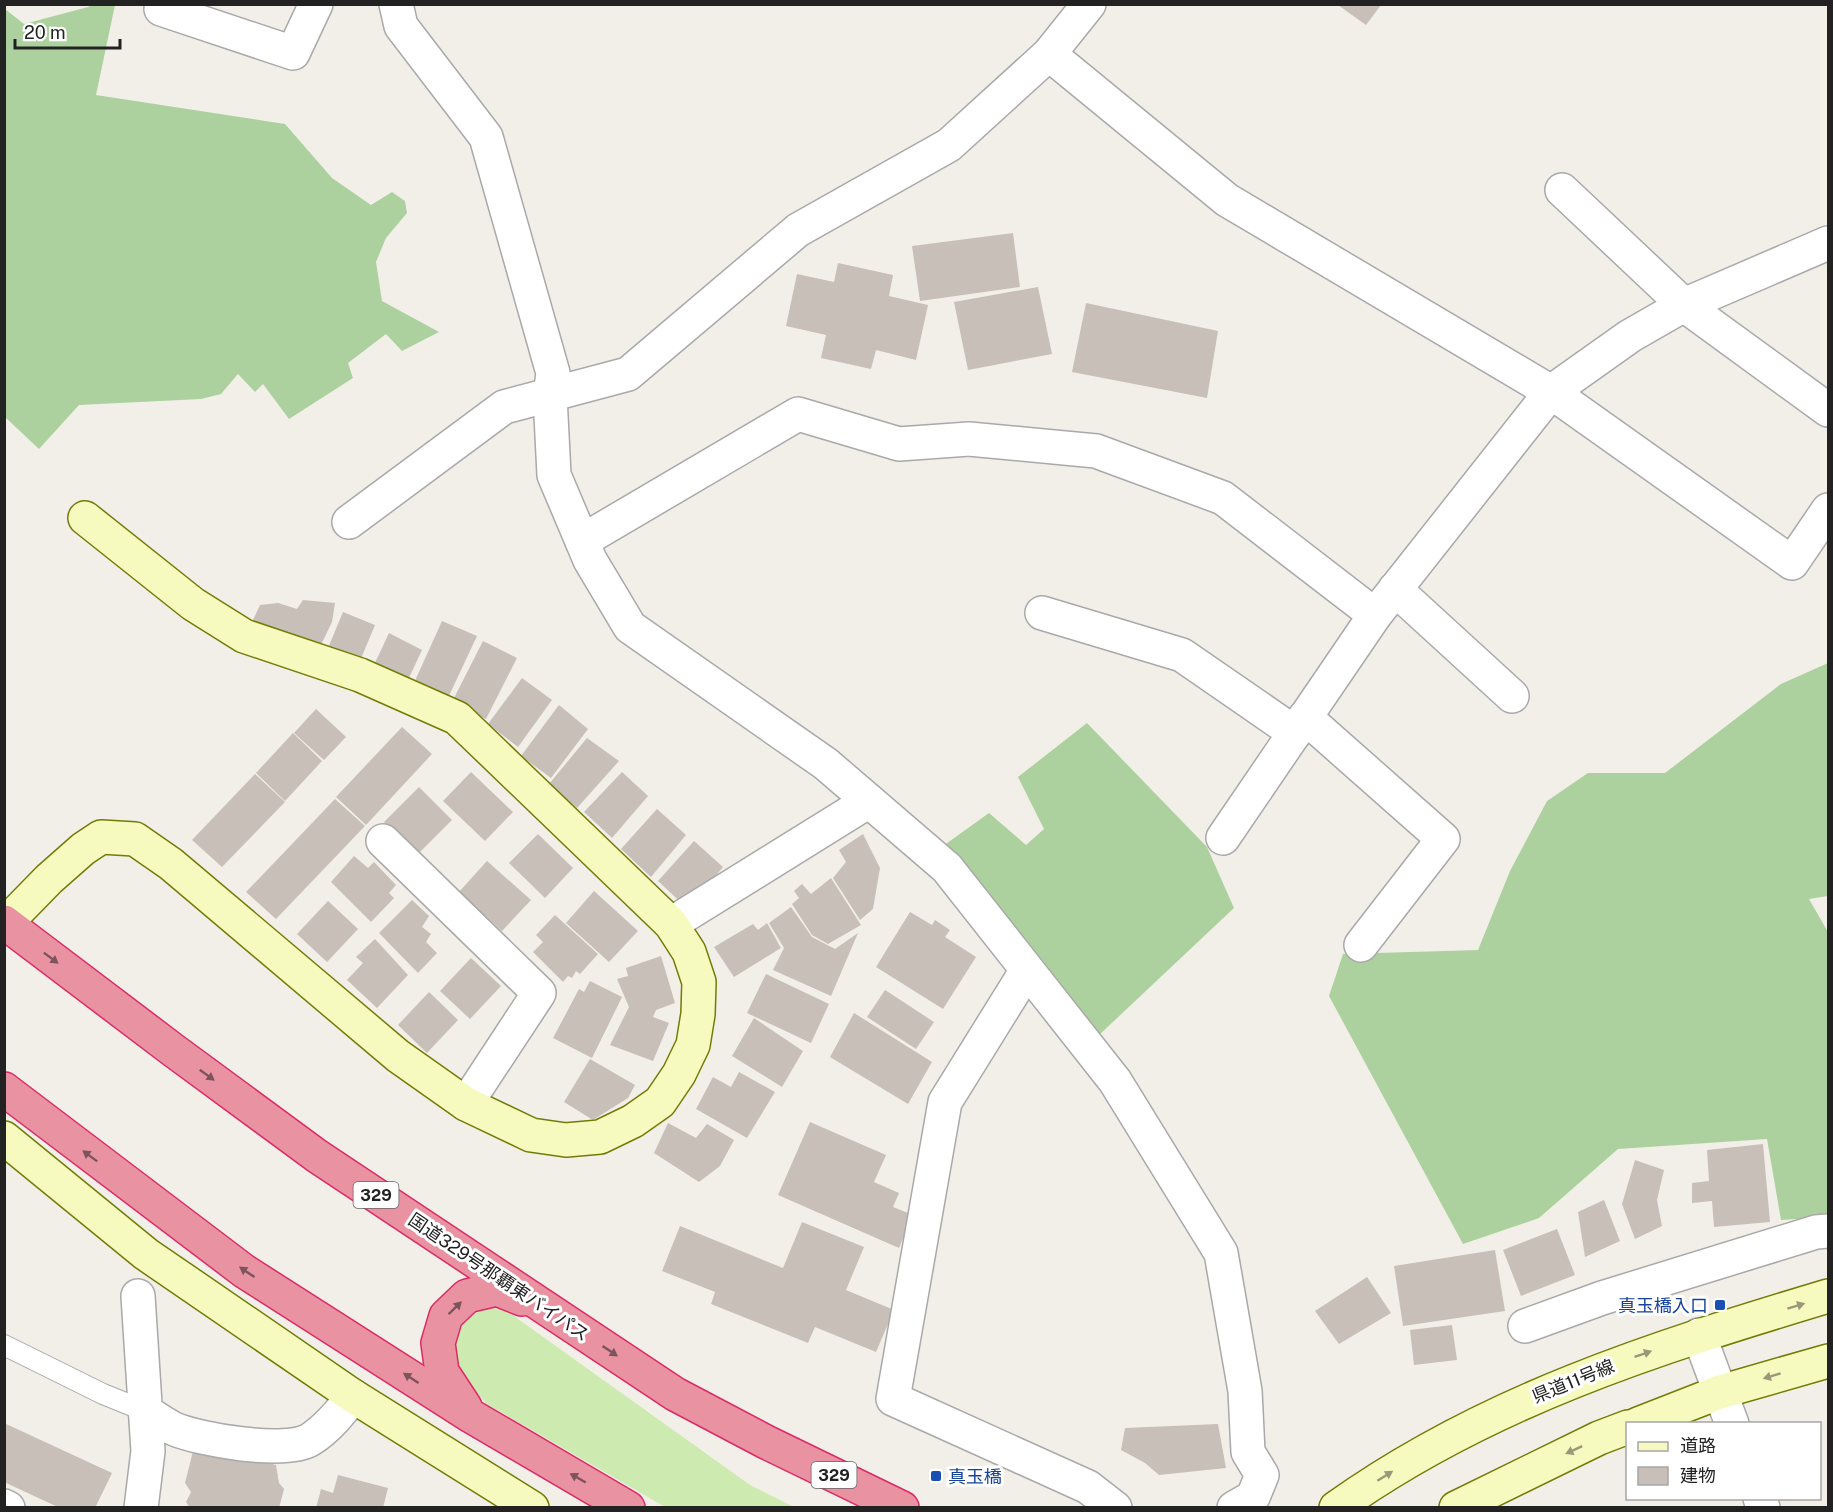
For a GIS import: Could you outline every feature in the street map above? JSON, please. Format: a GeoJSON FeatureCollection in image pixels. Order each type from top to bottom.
{"type":"FeatureCollection","features":[{"type":"Feature","properties":{"kind":"highway","name":"国道329号那覇東バイパス"},"geometry":{"type":"LineString","coordinates":[[5,923],[317,1156],[675,1394],[766,1442],[902,1508]]}},
{"type":"Feature","properties":{"kind":"highway"},"geometry":{"type":"LineString","coordinates":[[4,1089],[244,1271],[471,1416],[628,1508]]}},
{"type":"Feature","properties":{"kind":"highway"},"geometry":{"type":"LineString","coordinates":[[471,1416],[442,1372],[438,1343],[446,1316],[467,1296],[497,1289],[549,1311]]}},
{"type":"Feature","properties":{"kind":"street"},"geometry":{"type":"LineString","coordinates":[[161,9],[293,53],[316,4]]}},
{"type":"Feature","properties":{"kind":"street"},"geometry":{"type":"LineString","coordinates":[[396,4],[401,26],[486,137],[553,373],[550,396],[554,474],[590,560],[630,627],[826,764],[947,868],[1115,1081],[1221,1252],[1245,1391],[1248,1452],[1262,1474],[1253,1497],[1234,1508]]}},
{"type":"Feature","properties":{"kind":"street"},"geometry":{"type":"LineString","coordinates":[[349,522],[504,407],[628,374],[798,230],[949,145],[1049,54],[1089,4]]}},
{"type":"Feature","properties":{"kind":"street"},"geometry":{"type":"LineString","coordinates":[[1049,54],[1227,200],[1551,392],[1792,563],[1828,510]]}},
{"type":"Feature","properties":{"kind":"street"},"geometry":{"type":"LineString","coordinates":[[1562,190],[1684,305],[1828,410]]}},
{"type":"Feature","properties":{"kind":"street"},"geometry":{"type":"LineString","coordinates":[[1223,838],[1385,602],[1551,392],[1630,336],[1684,305],[1828,243]]}},
{"type":"Feature","properties":{"kind":"street"},"geometry":{"type":"LineString","coordinates":[[582,541],[798,414],[899,444],[969,439],[1096,452],[1223,498],[1385,602],[1512,696]]}},
{"type":"Feature","properties":{"kind":"street"},"geometry":{"type":"LineString","coordinates":[[5,923],[49,879],[83,849],[101,837],[135,839],[171,864],[399,1056],[466,1104],[531,1135],[566,1140],[600,1137],[633,1121],[660,1102],[679,1074],[693,1045],[698,1014],[699,982],[688,952],[671,924],[457,718],[360,675],[244,636],[194,604],[85,518]]}},
{"type":"Feature","properties":{"kind":"street"},"geometry":{"type":"LineString","coordinates":[[1042,613],[1182,655],[1300,725],[1443,839],[1361,945]]}},
{"type":"Feature","properties":{"kind":"street"},"geometry":{"type":"LineString","coordinates":[[671,924],[869,801]]}},
{"type":"Feature","properties":{"kind":"street"},"geometry":{"type":"LineString","coordinates":[[383,841],[539,993],[466,1104]]}},
{"type":"Feature","properties":{"kind":"street"},"geometry":{"type":"LineString","coordinates":[[1027,970],[945,1102],[892,1399],[1089,1487],[1115,1508]]}},
{"type":"Feature","properties":{"kind":"street"},"geometry":{"type":"LineString","coordinates":[[4,1138],[146,1254],[353,1396],[532,1508]]}},
{"type":"Feature","properties":{"kind":"street"},"geometry":{"type":"LineString","coordinates":[[1525,1326],[1602,1298],[1816,1232],[1828,1231]]}},
{"type":"Feature","properties":{"kind":"street"},"geometry":{"type":"LineString","coordinates":[[138,1296],[148,1451],[141,1508]]}},
{"type":"Feature","properties":{"kind":"street","name":"県道11号線"},"geometry":{"type":"LineString","coordinates":[[1336,1508],[1404,1464],[1533,1396],[1620,1362],[1699,1335],[1828,1296]]}},
{"type":"Feature","properties":{"kind":"street"},"geometry":{"type":"LineString","coordinates":[[1699,1335],[1731,1422]]}},
{"type":"Feature","properties":{"kind":"street"},"geometry":{"type":"LineString","coordinates":[[1643,1422],[1720,1392],[1828,1361]]}},
{"type":"Feature","properties":{"kind":"street"},"geometry":{"type":"LineString","coordinates":[[145,1411],[174,1429],[234,1444],[282,1446],[310,1440],[338,1416],[353,1396]]}},
{"type":"Feature","properties":{"kind":"street"},"geometry":{"type":"LineString","coordinates":[[1456,1508],[1599,1438],[1626,1428]]}},
{"type":"Feature","properties":{"kind":"lane"},"geometry":{"type":"LineString","coordinates":[[4,1345],[103,1394],[145,1411]]}},
{"type":"Feature","properties":{"kind":"green space"},"geometry":{"type":"Polygon","coordinates":[[[91,5],[115,5],[96,95],[285,124],[332,178],[371,205],[392,192],[405,201],[407,213],[386,238],[376,262],[382,301],[439,332],[402,351],[386,334],[348,363],[353,378],[289,419],[263,384],[255,392],[238,374],[221,394],[201,399],[79,405],[39,449],[5,417],[5,9],[24,24],[91,5]]]}},
{"type":"Feature","properties":{"kind":"green space"},"geometry":{"type":"Polygon","coordinates":[[[1828,663],[1828,896],[1809,899],[1828,932],[1828,1217],[1781,1220],[1767,1139],[1618,1149],[1539,1218],[1463,1244],[1329,996],[1343,954],[1478,950],[1510,871],[1547,801],[1588,773],[1665,773],[1781,684],[1828,663]]]}},
{"type":"Feature","properties":{"kind":"green space"},"geometry":{"type":"Polygon","coordinates":[[[1087,723],[1207,847],[1234,908],[1098,1036],[943,846],[989,813],[1026,845],[1044,829],[1018,777],[1087,723]]]}},
{"type":"Feature","properties":{"kind":"green space"},"geometry":{"type":"Polygon","coordinates":[[[486,1308],[504,1309],[750,1485],[794,1507],[665,1507],[487,1404],[459,1371],[453,1352],[454,1342],[461,1328],[470,1318],[486,1308]]]}},
{"type":"Feature","properties":{"kind":"building"},"geometry":{"type":"Polygon","coordinates":[[[1338,5],[1381,5],[1366,25],[1338,5]]]}},
{"type":"Feature","properties":{"kind":"building"},"geometry":{"type":"Polygon","coordinates":[[[1013,233],[1020,287],[920,301],[912,246],[1013,233]]]}},
{"type":"Feature","properties":{"kind":"building"},"geometry":{"type":"Polygon","coordinates":[[[838,263],[893,275],[889,296],[928,305],[916,360],[876,350],[871,369],[821,358],[826,335],[786,326],[797,274],[834,282],[838,263]]]}},
{"type":"Feature","properties":{"kind":"building"},"geometry":{"type":"Polygon","coordinates":[[[1038,287],[1052,354],[968,370],[954,302],[1038,287]]]}},
{"type":"Feature","properties":{"kind":"building"},"geometry":{"type":"Polygon","coordinates":[[[1086,303],[1218,331],[1207,398],[1072,372],[1086,303]]]}},
{"type":"Feature","properties":{"kind":"building"},"geometry":{"type":"Polygon","coordinates":[[[303,600],[335,603],[332,622],[318,651],[251,624],[260,605],[278,603],[297,609],[303,600]]]}},
{"type":"Feature","properties":{"kind":"building"},"geometry":{"type":"Polygon","coordinates":[[[343,612],[375,625],[360,661],[328,648],[343,612]]]}},
{"type":"Feature","properties":{"kind":"building"},"geometry":{"type":"Polygon","coordinates":[[[442,621],[477,636],[448,698],[414,683],[442,621]]]}},
{"type":"Feature","properties":{"kind":"building"},"geometry":{"type":"Polygon","coordinates":[[[389,633],[422,650],[407,682],[374,665],[389,633]]]}},
{"type":"Feature","properties":{"kind":"building"},"geometry":{"type":"Polygon","coordinates":[[[483,641],[517,658],[486,719],[452,702],[483,641]]]}},
{"type":"Feature","properties":{"kind":"building"},"geometry":{"type":"Polygon","coordinates":[[[522,678],[552,700],[518,747],[488,724],[522,678]]]}},
{"type":"Feature","properties":{"kind":"building"},"geometry":{"type":"Polygon","coordinates":[[[559,705],[588,729],[551,778],[521,756],[559,705]]]}},
{"type":"Feature","properties":{"kind":"building"},"geometry":{"type":"Polygon","coordinates":[[[316,709],[346,737],[324,760],[294,733],[316,709]]]}},
{"type":"Feature","properties":{"kind":"building"},"geometry":{"type":"Polygon","coordinates":[[[402,727],[432,754],[366,825],[336,797],[402,727]]]}},
{"type":"Feature","properties":{"kind":"building"},"geometry":{"type":"Polygon","coordinates":[[[293,733],[322,761],[285,801],[256,773],[293,733]]]}},
{"type":"Feature","properties":{"kind":"building"},"geometry":{"type":"Polygon","coordinates":[[[587,738],[619,761],[577,808],[549,784],[587,738]]]}},
{"type":"Feature","properties":{"kind":"building"},"geometry":{"type":"Polygon","coordinates":[[[471,772],[513,812],[485,841],[443,801],[471,772]]]}},
{"type":"Feature","properties":{"kind":"building"},"geometry":{"type":"Polygon","coordinates":[[[622,772],[648,796],[612,838],[584,812],[622,772]]]}},
{"type":"Feature","properties":{"kind":"building"},"geometry":{"type":"Polygon","coordinates":[[[255,774],[285,802],[222,867],[192,840],[255,774]]]}},
{"type":"Feature","properties":{"kind":"building"},"geometry":{"type":"Polygon","coordinates":[[[419,787],[452,820],[417,855],[384,822],[419,787]]]}},
{"type":"Feature","properties":{"kind":"building"},"geometry":{"type":"Polygon","coordinates":[[[335,799],[365,826],[276,919],[246,892],[335,799]]]}},
{"type":"Feature","properties":{"kind":"building"},"geometry":{"type":"Polygon","coordinates":[[[657,809],[686,835],[651,877],[621,849],[657,809]]]}},
{"type":"Feature","properties":{"kind":"building"},"geometry":{"type":"Polygon","coordinates":[[[538,834],[573,868],[545,898],[509,863],[538,834]]]}},
{"type":"Feature","properties":{"kind":"building"},"geometry":{"type":"Polygon","coordinates":[[[863,834],[880,868],[873,909],[860,920],[833,878],[846,862],[839,850],[863,834]]]}},
{"type":"Feature","properties":{"kind":"building"},"geometry":{"type":"Polygon","coordinates":[[[694,841],[723,867],[688,909],[658,881],[694,841]]]}},
{"type":"Feature","properties":{"kind":"building"},"geometry":{"type":"Polygon","coordinates":[[[354,856],[368,868],[374,862],[396,885],[389,893],[394,898],[371,922],[331,882],[354,856]]]}},
{"type":"Feature","properties":{"kind":"building"},"geometry":{"type":"Polygon","coordinates":[[[487,861],[531,900],[502,931],[459,892],[487,861]]]}},
{"type":"Feature","properties":{"kind":"building"},"geometry":{"type":"Polygon","coordinates":[[[831,878],[861,925],[828,944],[812,935],[792,904],[799,898],[794,891],[802,884],[811,894],[831,878]]]}},
{"type":"Feature","properties":{"kind":"building"},"geometry":{"type":"Polygon","coordinates":[[[594,891],[638,931],[609,962],[566,923],[594,891]]]}},
{"type":"Feature","properties":{"kind":"building"},"geometry":{"type":"Polygon","coordinates":[[[412,900],[429,916],[422,927],[431,934],[426,942],[437,953],[418,973],[379,933],[412,900]]]}},
{"type":"Feature","properties":{"kind":"building"},"geometry":{"type":"Polygon","coordinates":[[[328,901],[358,929],[327,962],[297,934],[328,901]]]}},
{"type":"Feature","properties":{"kind":"building"},"geometry":{"type":"Polygon","coordinates":[[[791,907],[812,937],[835,949],[858,933],[831,996],[773,970],[784,948],[769,923],[791,907]]]}},
{"type":"Feature","properties":{"kind":"building"},"geometry":{"type":"Polygon","coordinates":[[[910,912],[932,925],[935,920],[950,930],[945,937],[976,957],[943,1009],[876,967],[910,912]]]}},
{"type":"Feature","properties":{"kind":"building"},"geometry":{"type":"Polygon","coordinates":[[[555,915],[598,954],[580,974],[576,971],[572,978],[568,976],[563,982],[533,952],[543,942],[536,935],[555,915]]]}},
{"type":"Feature","properties":{"kind":"building"},"geometry":{"type":"Polygon","coordinates":[[[767,923],[781,948],[734,977],[714,947],[753,924],[758,930],[767,923]]]}},
{"type":"Feature","properties":{"kind":"building"},"geometry":{"type":"Polygon","coordinates":[[[375,939],[408,975],[377,1008],[347,980],[363,963],[356,957],[375,939]]]}},
{"type":"Feature","properties":{"kind":"building"},"geometry":{"type":"Polygon","coordinates":[[[661,956],[675,1003],[656,1010],[653,1017],[669,1023],[653,1061],[610,1045],[629,1007],[617,979],[628,976],[626,968],[661,956]]]}},
{"type":"Feature","properties":{"kind":"building"},"geometry":{"type":"Polygon","coordinates":[[[471,958],[501,986],[470,1019],[440,991],[471,958]]]}},
{"type":"Feature","properties":{"kind":"building"},"geometry":{"type":"Polygon","coordinates":[[[766,974],[829,1004],[811,1043],[747,1013],[766,974]]]}},
{"type":"Feature","properties":{"kind":"building"},"geometry":{"type":"Polygon","coordinates":[[[590,981],[622,997],[592,1058],[553,1038],[579,989],[584,992],[590,981]]]}},
{"type":"Feature","properties":{"kind":"building"},"geometry":{"type":"Polygon","coordinates":[[[885,990],[934,1022],[916,1049],[867,1017],[885,990]]]}},
{"type":"Feature","properties":{"kind":"building"},"geometry":{"type":"Polygon","coordinates":[[[429,992],[458,1020],[427,1053],[398,1025],[429,992]]]}},
{"type":"Feature","properties":{"kind":"building"},"geometry":{"type":"Polygon","coordinates":[[[854,1013],[932,1062],[908,1104],[830,1057],[854,1013]]]}},
{"type":"Feature","properties":{"kind":"building"},"geometry":{"type":"Polygon","coordinates":[[[754,1018],[803,1051],[782,1087],[732,1056],[754,1018]]]}},
{"type":"Feature","properties":{"kind":"building"},"geometry":{"type":"Polygon","coordinates":[[[590,1059],[635,1085],[628,1098],[593,1120],[564,1102],[590,1059]]]}},
{"type":"Feature","properties":{"kind":"building"},"geometry":{"type":"Polygon","coordinates":[[[739,1072],[775,1092],[747,1138],[696,1109],[713,1077],[731,1087],[739,1072]]]}},
{"type":"Feature","properties":{"kind":"building"},"geometry":{"type":"Polygon","coordinates":[[[810,1122],[886,1155],[874,1182],[899,1193],[893,1207],[913,1215],[899,1248],[778,1195],[810,1122]]]}},
{"type":"Feature","properties":{"kind":"building"},"geometry":{"type":"Polygon","coordinates":[[[668,1123],[696,1138],[707,1124],[734,1140],[720,1166],[699,1182],[654,1153],[668,1123]]]}},
{"type":"Feature","properties":{"kind":"building"},"geometry":{"type":"Polygon","coordinates":[[[1763,1144],[1770,1222],[1714,1227],[1712,1201],[1692,1203],[1692,1183],[1709,1181],[1707,1150],[1763,1144]]]}},
{"type":"Feature","properties":{"kind":"building"},"geometry":{"type":"Polygon","coordinates":[[[1635,1160],[1664,1170],[1657,1200],[1662,1226],[1635,1239],[1622,1204],[1635,1160]]]}},
{"type":"Feature","properties":{"kind":"building"},"geometry":{"type":"Polygon","coordinates":[[[1604,1200],[1620,1241],[1585,1257],[1578,1212],[1604,1200]]]}},
{"type":"Feature","properties":{"kind":"building"},"geometry":{"type":"Polygon","coordinates":[[[802,1222],[864,1247],[846,1290],[894,1310],[876,1352],[815,1327],[808,1343],[711,1304],[715,1292],[662,1271],[680,1226],[783,1268],[802,1222]]]}},
{"type":"Feature","properties":{"kind":"building"},"geometry":{"type":"Polygon","coordinates":[[[1557,1229],[1575,1275],[1521,1296],[1503,1250],[1557,1229]]]}},
{"type":"Feature","properties":{"kind":"building"},"geometry":{"type":"Polygon","coordinates":[[[1495,1250],[1505,1311],[1403,1326],[1394,1266],[1495,1250]]]}},
{"type":"Feature","properties":{"kind":"building"},"geometry":{"type":"Polygon","coordinates":[[[1367,1277],[1391,1313],[1339,1344],[1315,1311],[1367,1277]]]}},
{"type":"Feature","properties":{"kind":"building"},"geometry":{"type":"Polygon","coordinates":[[[1452,1325],[1457,1360],[1414,1365],[1410,1330],[1452,1325]]]}},
{"type":"Feature","properties":{"kind":"building"},"geometry":{"type":"Polygon","coordinates":[[[4,1423],[112,1473],[95,1508],[60,1508],[4,1482],[4,1423]]]}},
{"type":"Feature","properties":{"kind":"building"},"geometry":{"type":"Polygon","coordinates":[[[1218,1424],[1226,1468],[1159,1475],[1145,1463],[1121,1450],[1125,1428],[1218,1424]]]}},
{"type":"Feature","properties":{"kind":"building"},"geometry":{"type":"Polygon","coordinates":[[[195,1443],[276,1465],[279,1483],[284,1489],[279,1508],[190,1508],[186,1502],[191,1492],[185,1483],[195,1443]]]}},
{"type":"Feature","properties":{"kind":"building"},"geometry":{"type":"Polygon","coordinates":[[[338,1475],[388,1488],[383,1508],[316,1508],[321,1489],[333,1493],[338,1475]]]}},
{"type":"Feature","properties":{"kind":"place","name":"真玉橋入口"},"geometry":{"type":"Point","coordinates":[1720,1305]}},
{"type":"Feature","properties":{"kind":"place","name":"真玉橋"},"geometry":{"type":"Point","coordinates":[936,1476]}}]}
